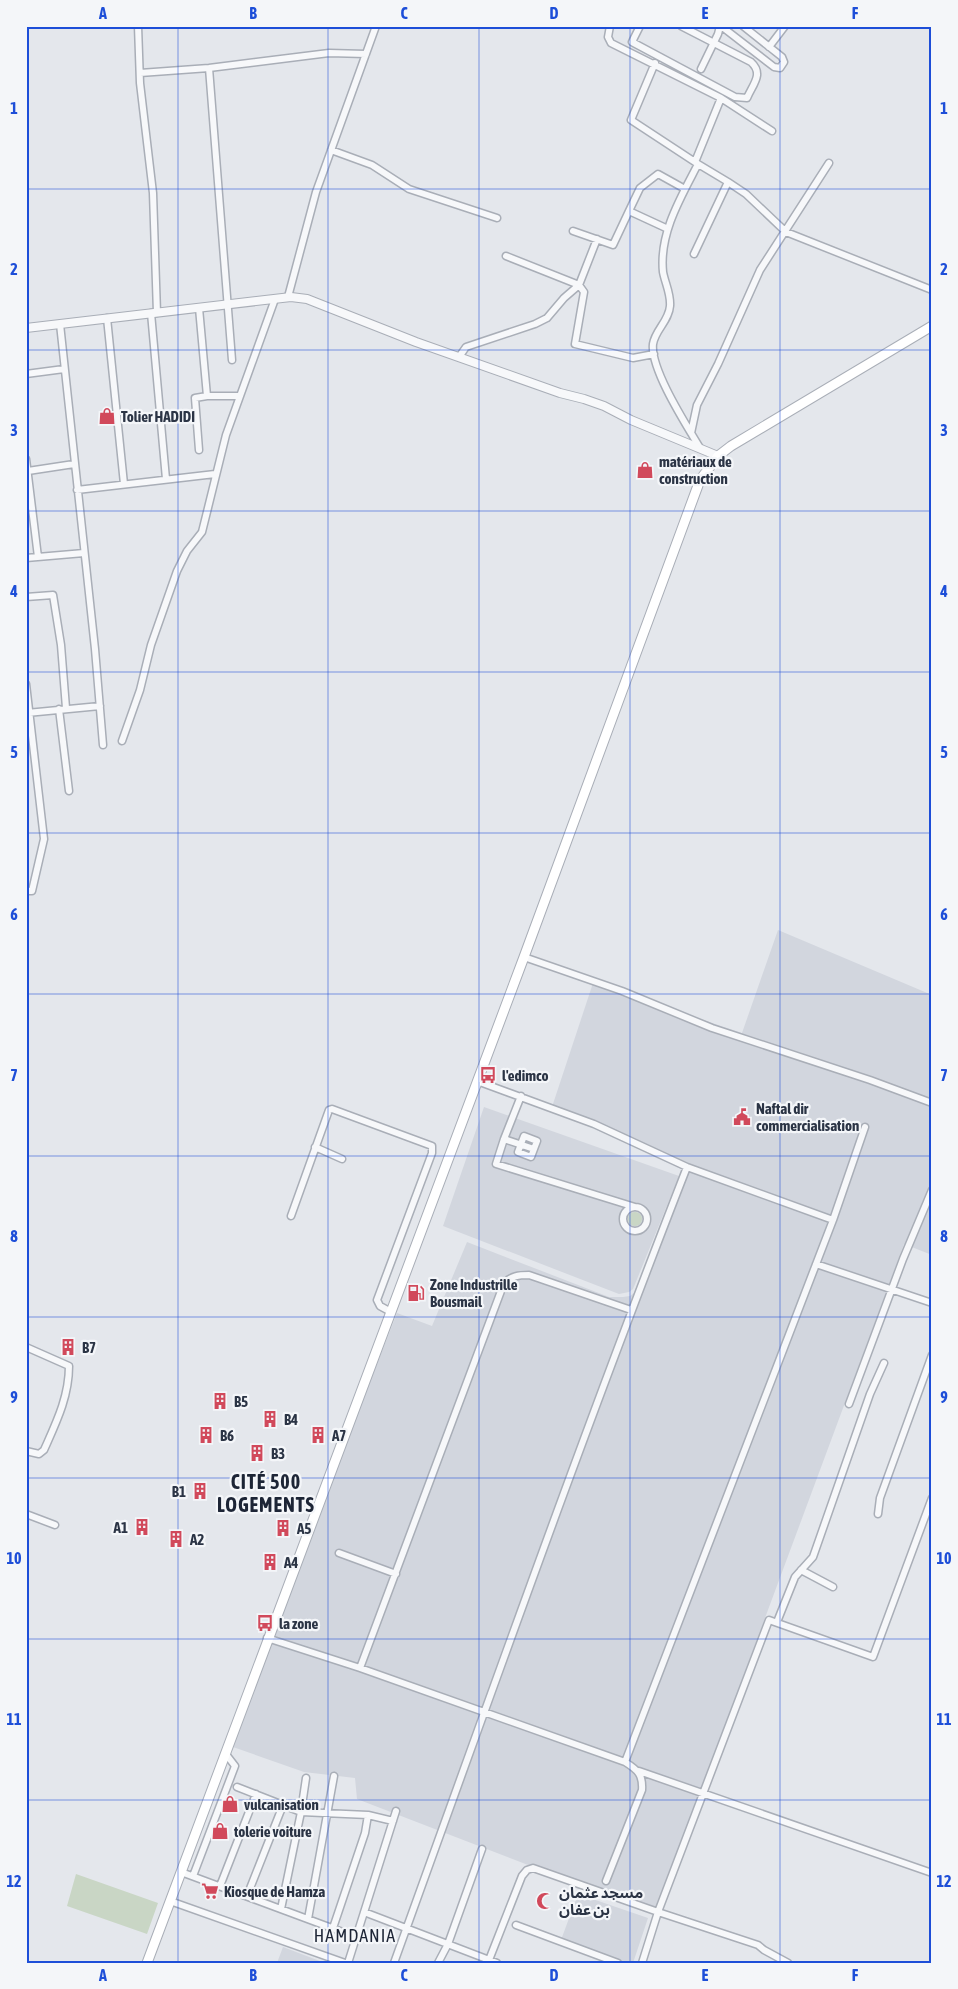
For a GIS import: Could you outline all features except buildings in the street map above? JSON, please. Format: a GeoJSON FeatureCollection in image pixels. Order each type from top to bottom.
{"type":"FeatureCollection","features":[{"type":"Feature","properties":{"kind":"main road"},"geometry":{"type":"LineString","coordinates":[[147,1963],[267,1638],[524,957],[700,480],[718,456],[743,438],[932,326]]}},
{"type":"Feature","properties":{"kind":"street"},"geometry":{"type":"LineString","coordinates":[[138,26],[140,74],[153,193],[154,313],[166,479]]}},
{"type":"Feature","properties":{"kind":"street"},"geometry":{"type":"LineString","coordinates":[[288,297],[316,192],[376,26]]}},
{"type":"Feature","properties":{"kind":"street"},"geometry":{"type":"LineString","coordinates":[[610,26],[608,37],[612,43],[655,63],[721,98],[772,131]]}},
{"type":"Feature","properties":{"kind":"street"},"geometry":{"type":"LineString","coordinates":[[640,26],[632,42],[736,97],[747,98],[758,74],[757,68],[751,62],[681,26]]}},
{"type":"Feature","properties":{"kind":"street"},"geometry":{"type":"LineString","coordinates":[[701,69],[720,26],[774,67],[780,68],[784,62],[782,57],[743,26]]}},
{"type":"Feature","properties":{"kind":"street"},"geometry":{"type":"LineString","coordinates":[[769,47],[785,26]]}},
{"type":"Feature","properties":{"kind":"street"},"geometry":{"type":"LineString","coordinates":[[140,74],[329,54],[366,54]]}},
{"type":"Feature","properties":{"kind":"street"},"geometry":{"type":"LineString","coordinates":[[655,63],[631,120],[746,194],[770,214],[786,232],[932,290]]}},
{"type":"Feature","properties":{"kind":"street"},"geometry":{"type":"LineString","coordinates":[[209,68],[232,360]]}},
{"type":"Feature","properties":{"kind":"street"},"geometry":{"type":"LineString","coordinates":[[700,448],[679,414],[660,371],[653,345],[670,308],[663,271],[665,239],[721,98]]}},
{"type":"Feature","properties":{"kind":"street"},"geometry":{"type":"LineString","coordinates":[[331,150],[372,165],[409,188],[497,218]]}},
{"type":"Feature","properties":{"kind":"street"},"geometry":{"type":"LineString","coordinates":[[691,433],[697,405],[718,364],[760,270],[829,163]]}},
{"type":"Feature","properties":{"kind":"street"},"geometry":{"type":"LineString","coordinates":[[573,231],[614,245],[640,188],[658,174],[685,189]]}},
{"type":"Feature","properties":{"kind":"street"},"geometry":{"type":"LineString","coordinates":[[694,254],[728,182]]}},
{"type":"Feature","properties":{"kind":"street"},"geometry":{"type":"LineString","coordinates":[[629,211],[668,229]]}},
{"type":"Feature","properties":{"kind":"street"},"geometry":{"type":"LineString","coordinates":[[459,357],[466,347],[536,324],[548,318],[564,298],[579,285],[597,239]]}},
{"type":"Feature","properties":{"kind":"street"},"geometry":{"type":"LineString","coordinates":[[506,256],[579,285],[584,292],[575,344],[633,358],[654,354]]}},
{"type":"Feature","properties":{"kind":"street"},"geometry":{"type":"LineString","coordinates":[[26,328],[288,297],[307,299],[416,342],[560,393],[591,401],[631,420],[718,456]]}},
{"type":"Feature","properties":{"kind":"street"},"geometry":{"type":"LineString","coordinates":[[122,741],[140,690],[151,645],[177,571],[187,551],[202,532],[215,474],[240,396],[275,299]]}},
{"type":"Feature","properties":{"kind":"street"},"geometry":{"type":"LineString","coordinates":[[199,308],[207,396]]}},
{"type":"Feature","properties":{"kind":"street"},"geometry":{"type":"LineString","coordinates":[[107,318],[124,484]]}},
{"type":"Feature","properties":{"kind":"street"},"geometry":{"type":"LineString","coordinates":[[60,324],[103,745]]}},
{"type":"Feature","properties":{"kind":"street"},"geometry":{"type":"LineString","coordinates":[[26,374],[64,369]]}},
{"type":"Feature","properties":{"kind":"street"},"geometry":{"type":"LineString","coordinates":[[199,450],[195,398],[240,396]]}},
{"type":"Feature","properties":{"kind":"street"},"geometry":{"type":"LineString","coordinates":[[26,459],[38,557]]}},
{"type":"Feature","properties":{"kind":"street"},"geometry":{"type":"LineString","coordinates":[[28,471],[74,464]]}},
{"type":"Feature","properties":{"kind":"street"},"geometry":{"type":"LineString","coordinates":[[77,490],[215,474]]}},
{"type":"Feature","properties":{"kind":"street"},"geometry":{"type":"LineString","coordinates":[[26,558],[84,553]]}},
{"type":"Feature","properties":{"kind":"street"},"geometry":{"type":"LineString","coordinates":[[26,597],[52,595],[61,645],[69,790]]}},
{"type":"Feature","properties":{"kind":"street"},"geometry":{"type":"LineString","coordinates":[[26,684],[44,839],[32,891],[26,890]]}},
{"type":"Feature","properties":{"kind":"street"},"geometry":{"type":"LineString","coordinates":[[28,713],[63,708],[100,706]]}},
{"type":"Feature","properties":{"kind":"street"},"geometry":{"type":"LineString","coordinates":[[524,957],[622,991],[712,1028],[870,1080],[932,1103]]}},
{"type":"Feature","properties":{"kind":"street"},"geometry":{"type":"LineString","coordinates":[[477,1081],[594,1124],[687,1167],[833,1220]]}},
{"type":"Feature","properties":{"kind":"street"},"geometry":{"type":"LineString","coordinates":[[521,1096],[496,1164],[635,1207]]}},
{"type":"Feature","properties":{"kind":"street"},"geometry":{"type":"LineString","coordinates":[[291,1216],[328,1112],[332,1109],[432,1146],[433,1151],[377,1300],[380,1306],[391,1312]]}},
{"type":"Feature","properties":{"kind":"street"},"geometry":{"type":"LineString","coordinates":[[625,1762],[833,1220],[864,1127]]}},
{"type":"Feature","properties":{"kind":"street"},"geometry":{"type":"LineString","coordinates":[[524,1136],[538,1141],[531,1157],[518,1152],[521,1145],[524,1136]]}},
{"type":"Feature","properties":{"kind":"street"},"geometry":{"type":"LineString","coordinates":[[504,1139],[521,1145]]}},
{"type":"Feature","properties":{"kind":"street"},"geometry":{"type":"LineString","coordinates":[[315,1147],[342,1159]]}},
{"type":"Feature","properties":{"kind":"street"},"geometry":{"type":"LineString","coordinates":[[394,1963],[483,1712],[631,1310],[687,1167]]}},
{"type":"Feature","properties":{"kind":"street"},"geometry":{"type":"LineString","coordinates":[[849,1404],[892,1289],[929,1206],[932,1190]]}},
{"type":"Feature","properties":{"kind":"street"},"geometry":{"type":"LineString","coordinates":[[816,1264],[932,1303]]}},
{"type":"Feature","properties":{"kind":"street"},"geometry":{"type":"LineString","coordinates":[[360,1668],[504,1283],[517,1275],[529,1275],[631,1310]]}},
{"type":"Feature","properties":{"kind":"street"},"geometry":{"type":"LineString","coordinates":[[26,1347],[69,1366],[69,1381],[61,1411],[44,1450],[39,1454],[26,1450]]}},
{"type":"Feature","properties":{"kind":"street"},"geometry":{"type":"LineString","coordinates":[[878,1514],[880,1498],[932,1356]]}},
{"type":"Feature","properties":{"kind":"street"},"geometry":{"type":"LineString","coordinates":[[777,1622],[795,1577],[813,1557],[870,1394],[884,1363]]}},
{"type":"Feature","properties":{"kind":"street"},"geometry":{"type":"LineString","coordinates":[[642,1963],[658,1912],[769,1620],[873,1657],[932,1498]]}},
{"type":"Feature","properties":{"kind":"street"},"geometry":{"type":"LineString","coordinates":[[26,1514],[55,1524]]}},
{"type":"Feature","properties":{"kind":"street"},"geometry":{"type":"LineString","coordinates":[[339,1553],[396,1574]]}},
{"type":"Feature","properties":{"kind":"street"},"geometry":{"type":"LineString","coordinates":[[801,1570],[833,1587]]}},
{"type":"Feature","properties":{"kind":"street"},"geometry":{"type":"LineString","coordinates":[[267,1638],[360,1668],[625,1762],[639,1771],[932,1873]]}},
{"type":"Feature","properties":{"kind":"street"},"geometry":{"type":"LineString","coordinates":[[193,1876],[235,1766],[225,1753]]}},
{"type":"Feature","properties":{"kind":"street"},"geometry":{"type":"LineString","coordinates":[[606,1881],[642,1790],[643,1782],[639,1771]]}},
{"type":"Feature","properties":{"kind":"street"},"geometry":{"type":"LineString","coordinates":[[308,1919],[334,1776]]}},
{"type":"Feature","properties":{"kind":"street"},"geometry":{"type":"LineString","coordinates":[[281,1909],[306,1778]]}},
{"type":"Feature","properties":{"kind":"street"},"geometry":{"type":"LineString","coordinates":[[214,1781],[228,1786]]}},
{"type":"Feature","properties":{"kind":"street"},"geometry":{"type":"LineString","coordinates":[[237,1787],[301,1812],[368,1816],[393,1821]]}},
{"type":"Feature","properties":{"kind":"street"},"geometry":{"type":"LineString","coordinates":[[220,1886],[256,1794]]}},
{"type":"Feature","properties":{"kind":"street"},"geometry":{"type":"LineString","coordinates":[[207,1801],[221,1805]]}},
{"type":"Feature","properties":{"kind":"street"},"geometry":{"type":"LineString","coordinates":[[247,1896],[283,1805]]}},
{"type":"Feature","properties":{"kind":"street"},"geometry":{"type":"LineString","coordinates":[[170,1901],[346,1963],[396,1811]]}},
{"type":"Feature","properties":{"kind":"street"},"geometry":{"type":"LineString","coordinates":[[332,1928],[365,1833],[368,1816]]}},
{"type":"Feature","properties":{"kind":"street"},"geometry":{"type":"LineString","coordinates":[[438,1963],[448,1944],[482,1849]]}},
{"type":"Feature","properties":{"kind":"street"},"geometry":{"type":"LineString","coordinates":[[488,1960],[522,1876],[530,1868],[537,1868],[658,1912],[758,1945],[788,1963]]}},
{"type":"Feature","properties":{"kind":"street"},"geometry":{"type":"LineString","coordinates":[[181,1872],[356,1936]]}},
{"type":"Feature","properties":{"kind":"street"},"geometry":{"type":"LineString","coordinates":[[364,1912],[497,1963]]}},
{"type":"Feature","properties":{"kind":"street"},"geometry":{"type":"LineString","coordinates":[[516,1925],[618,1963]]}},
{"type":"Feature","properties":{"kind":"shaded area"},"geometry":{"type":"Polygon","coordinates":[[[778,930],[932,995],[932,1182],[922,1203],[932,1207],[932,1255],[904,1244],[655,1914],[357,1799],[355,1778],[304,1772],[233,1747],[347,1440],[397,1313],[432,1326],[467,1242],[609,1297],[630,1296],[634,1293],[686,1162],[551,1110],[593,983],[742,1033],[778,930]]]}},
{"type":"Feature","properties":{"kind":"shaded area"},"geometry":{"type":"Polygon","coordinates":[[[484,1107],[679,1176],[633,1289],[619,1294],[443,1226],[484,1107]]]}},
{"type":"Feature","properties":{"kind":"shaded area"},"geometry":{"type":"Polygon","coordinates":[[[578,1894],[648,1918],[633,1963],[619,1963],[561,1940],[578,1894]]]}},
{"type":"Feature","properties":{"kind":"shaded area"},"geometry":{"type":"Polygon","coordinates":[[[283,1947],[325,1963],[277,1963],[283,1947]]]}},
{"type":"Feature","properties":{"kind":"green space"},"geometry":{"type":"Polygon","coordinates":[[[635,1212],[640,1214],[642,1219],[640,1224],[635,1226],[630,1224],[628,1219],[630,1214],[635,1212]]]}},
{"type":"Feature","properties":{"kind":"green space"},"geometry":{"type":"Polygon","coordinates":[[[76,1874],[158,1903],[147,1934],[67,1906],[76,1874]]]}},
{"type":"Feature","properties":{"kind":"place","name":"Tolier HADIDI"},"geometry":{"type":"Point","coordinates":[107,416]}},
{"type":"Feature","properties":{"kind":"place","name":"matériaux de construction"},"geometry":{"type":"Point","coordinates":[645,470]}},
{"type":"Feature","properties":{"kind":"place","name":"l'edimco"},"geometry":{"type":"Point","coordinates":[488,1075]}},
{"type":"Feature","properties":{"kind":"place","name":"Naftal dir commercialisation"},"geometry":{"type":"Point","coordinates":[742,1117]}},
{"type":"Feature","properties":{"kind":"place","name":"Zone Industrille Bousmail"},"geometry":{"type":"Point","coordinates":[416,1293]}},
{"type":"Feature","properties":{"kind":"place","name":"B7"},"geometry":{"type":"Point","coordinates":[68,1347]}},
{"type":"Feature","properties":{"kind":"place","name":"B5"},"geometry":{"type":"Point","coordinates":[220,1401]}},
{"type":"Feature","properties":{"kind":"place","name":"B4"},"geometry":{"type":"Point","coordinates":[270,1419]}},
{"type":"Feature","properties":{"kind":"place","name":"B6"},"geometry":{"type":"Point","coordinates":[206,1435]}},
{"type":"Feature","properties":{"kind":"place","name":"A7"},"geometry":{"type":"Point","coordinates":[318,1435]}},
{"type":"Feature","properties":{"kind":"place","name":"B3"},"geometry":{"type":"Point","coordinates":[257,1453]}},
{"type":"Feature","properties":{"kind":"place","name":"B1"},"geometry":{"type":"Point","coordinates":[200,1491]}},
{"type":"Feature","properties":{"kind":"place","name":"A1"},"geometry":{"type":"Point","coordinates":[142,1527]}},
{"type":"Feature","properties":{"kind":"place","name":"A5"},"geometry":{"type":"Point","coordinates":[283,1528]}},
{"type":"Feature","properties":{"kind":"place","name":"A2"},"geometry":{"type":"Point","coordinates":[176,1539]}},
{"type":"Feature","properties":{"kind":"place","name":"A4"},"geometry":{"type":"Point","coordinates":[270,1562]}},
{"type":"Feature","properties":{"kind":"place","name":"la zone"},"geometry":{"type":"Point","coordinates":[265,1623]}},
{"type":"Feature","properties":{"kind":"place","name":"vulcanisation"},"geometry":{"type":"Point","coordinates":[230,1804]}},
{"type":"Feature","properties":{"kind":"place","name":"tolerie voiture"},"geometry":{"type":"Point","coordinates":[220,1831]}},
{"type":"Feature","properties":{"kind":"place","name":"Kiosque de Hamza"},"geometry":{"type":"Point","coordinates":[210,1891]}},
{"type":"Feature","properties":{"kind":"place","name":"مسجد عثمان بن عفان"},"geometry":{"type":"Point","coordinates":[545,1901]}},
{"type":"Feature","properties":{"kind":"district","name":"CITÉ 500 LOGEMENTS"},"geometry":{"type":"Point","coordinates":[266,1492]}},
{"type":"Feature","properties":{"kind":"district","name":"HAMDANIA"},"geometry":{"type":"Point","coordinates":[355,1935]}}]}
